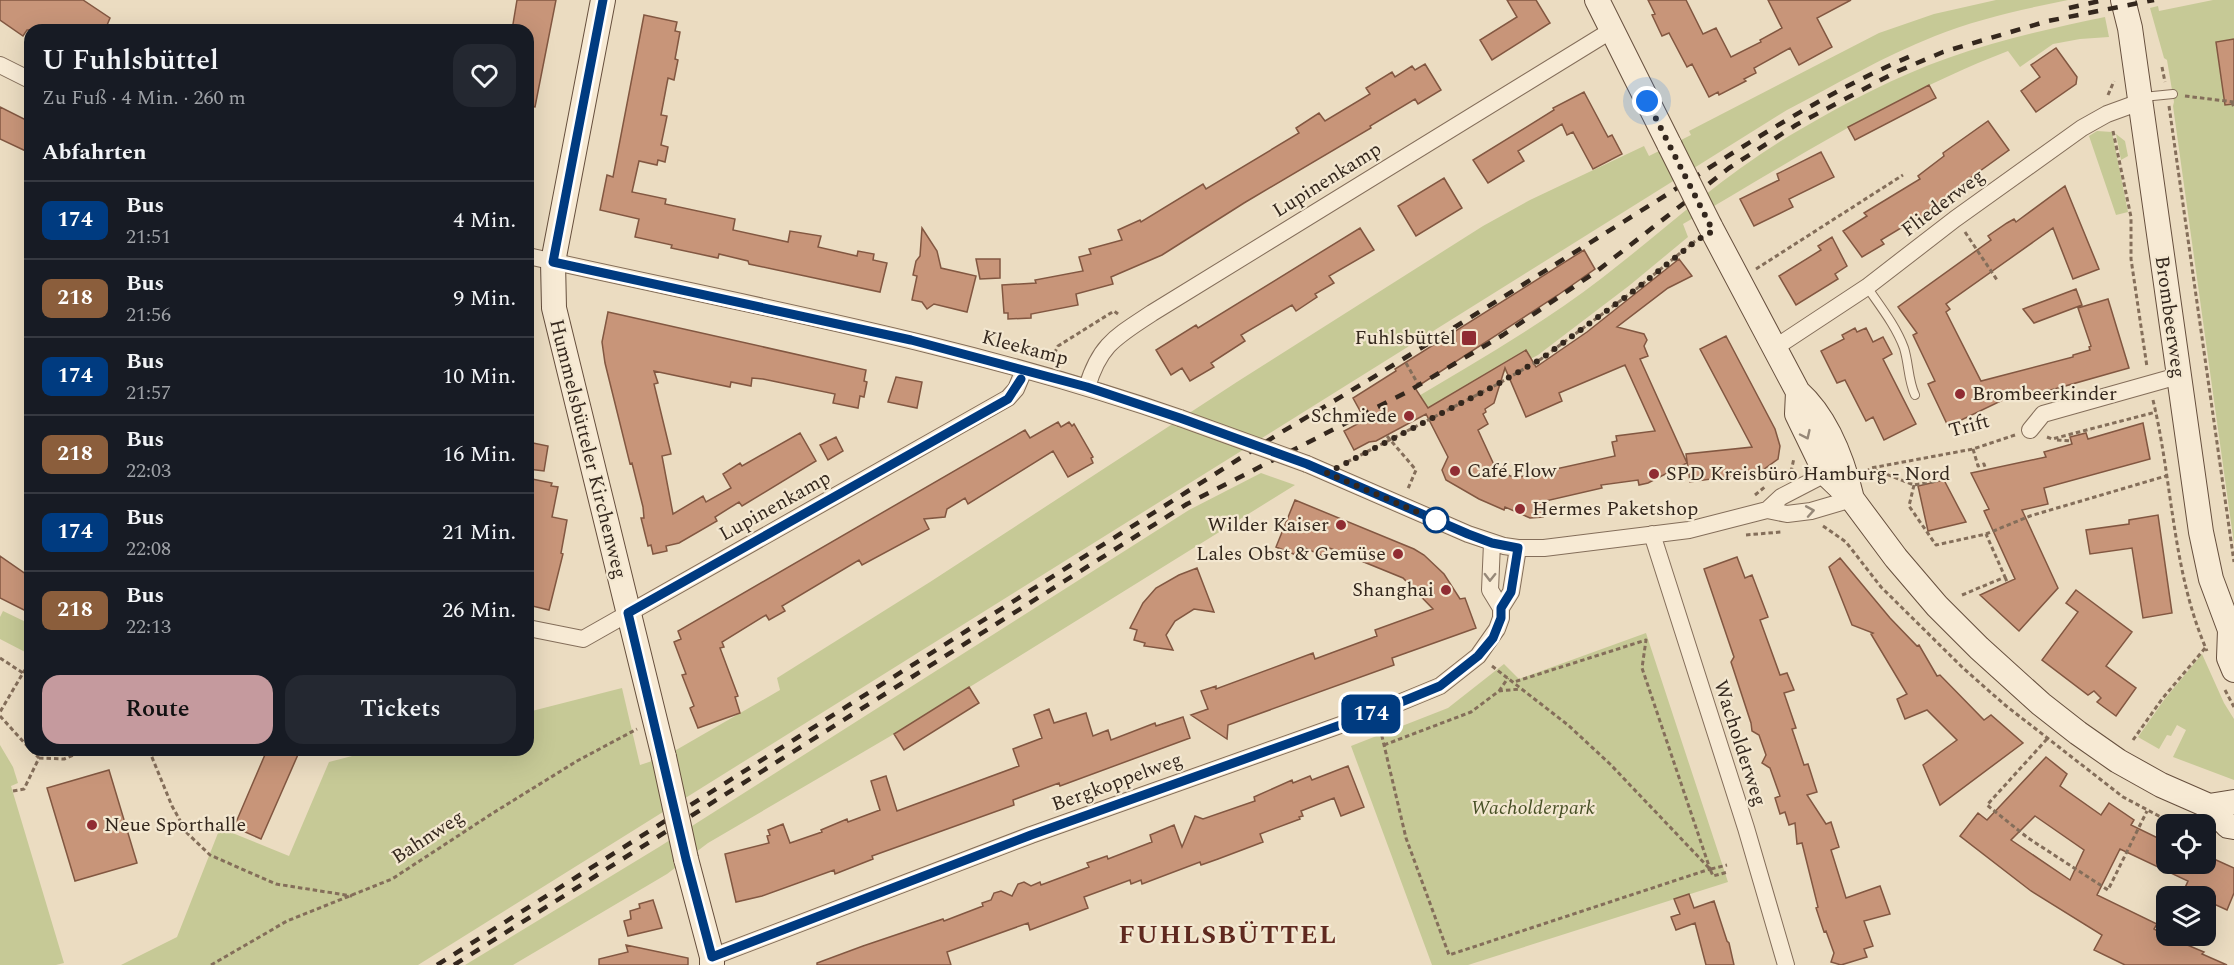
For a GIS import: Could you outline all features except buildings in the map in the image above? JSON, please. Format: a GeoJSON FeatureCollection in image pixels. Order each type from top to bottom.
{"type":"FeatureCollection","features":[{"type":"Feature","properties":{"kind":"main road","name":"Hummelsbütteler Kirchenweg"},"geometry":{"type":"LineString","coordinates":[[603,0],[553,262],[554,308],[712,961]]}},
{"type":"Feature","properties":{"kind":"main road"},"geometry":{"type":"LineString","coordinates":[[1597,0],[1712,229],[1798,392],[1797,414],[1845,470],[1852,499],[1896,558],[1937,606],[2041,704],[2118,761],[2161,785],[2209,806],[2228,826],[2234,827]]}},
{"type":"Feature","properties":{"kind":"main road","name":"Brombeerweg"},"geometry":{"type":"LineString","coordinates":[[2123,0],[2130,28],[2200,532],[2211,579],[2232,632],[2229,658],[2234,670]]}},
{"type":"Feature","properties":{"kind":"main road"},"geometry":{"type":"LineString","coordinates":[[2209,806],[2234,802]]}},
{"type":"Feature","properties":{"kind":"street","name":"Lupinenkamp"},"geometry":{"type":"LineString","coordinates":[[1087,387],[1094,367],[1107,346],[1137,323],[1612,30]]}},
{"type":"Feature","properties":{"kind":"street"},"geometry":{"type":"LineString","coordinates":[[0,65],[24,77]]}},
{"type":"Feature","properties":{"kind":"street","name":"Fliederweg"},"geometry":{"type":"LineString","coordinates":[[1776,347],[1866,287],[1955,219],[2082,128],[2140,100]]}},
{"type":"Feature","properties":{"kind":"street","name":"Kleekamp"},"geometry":{"type":"LineString","coordinates":[[534,257],[911,340],[1087,387],[1307,464],[1492,543]]}},
{"type":"Feature","properties":{"kind":"street","name":"Lupinenkamp"},"geometry":{"type":"LineString","coordinates":[[534,629],[583,639],[1008,399],[1016,389],[1024,370]]}},
{"type":"Feature","properties":{"kind":"street"},"geometry":{"type":"LineString","coordinates":[[2030,430],[2043,414],[2178,376]]}},
{"type":"Feature","properties":{"kind":"street"},"geometry":{"type":"LineString","coordinates":[[1767,510],[1781,497],[1845,470]]}},
{"type":"Feature","properties":{"kind":"street"},"geometry":{"type":"LineString","coordinates":[[1501,608],[1490,590],[1492,543],[1518,548],[1544,548],[1709,526],[1767,510],[1787,514],[1811,512],[1852,499]]}},
{"type":"Feature","properties":{"kind":"street","name":"Wacholderweg"},"geometry":{"type":"LineString","coordinates":[[1652,534],[1746,828],[1786,965]]}},
{"type":"Feature","properties":{"kind":"street","name":"Bergkoppelweg"},"geometry":{"type":"LineString","coordinates":[[712,961],[1031,835],[1377,712],[1440,686],[1478,656],[1497,629],[1501,618],[1501,608],[1511,592],[1518,548]]}},
{"type":"Feature","properties":{"kind":"lane"},"geometry":{"type":"LineString","coordinates":[[2140,100],[2170,94]]}},
{"type":"Feature","properties":{"kind":"lane"},"geometry":{"type":"LineString","coordinates":[[1866,287],[1893,326],[1905,350],[1909,384],[1915,395]]}},
{"type":"Feature","properties":{"kind":"path"},"geometry":{"type":"LineString","coordinates":[[2162,67],[2170,94],[2234,561]]}},
{"type":"Feature","properties":{"kind":"path"},"geometry":{"type":"LineString","coordinates":[[2102,102],[2115,81]]}},
{"type":"Feature","properties":{"kind":"path"},"geometry":{"type":"LineString","coordinates":[[2170,94],[2233,102],[2234,108]]}},
{"type":"Feature","properties":{"kind":"path"},"geometry":{"type":"LineString","coordinates":[[2114,133],[2131,217],[2130,259]]}},
{"type":"Feature","properties":{"kind":"path"},"geometry":{"type":"LineString","coordinates":[[1739,279],[1903,176]]}},
{"type":"Feature","properties":{"kind":"path"},"geometry":{"type":"LineString","coordinates":[[1955,219],[1997,280]]}},
{"type":"Feature","properties":{"kind":"path"},"geometry":{"type":"LineString","coordinates":[[1327,473],[1541,359],[1635,290],[1712,229]]}},
{"type":"Feature","properties":{"kind":"path"},"geometry":{"type":"LineString","coordinates":[[1044,375],[1058,346],[1114,311],[1137,323]]}},
{"type":"Feature","properties":{"kind":"path"},"geometry":{"type":"LineString","coordinates":[[1406,363],[1418,384]]}},
{"type":"Feature","properties":{"kind":"path"},"geometry":{"type":"LineString","coordinates":[[2052,439],[2156,412]]}},
{"type":"Feature","properties":{"kind":"path"},"geometry":{"type":"LineString","coordinates":[[2030,430],[2052,439],[2071,441]]}},
{"type":"Feature","properties":{"kind":"path","name":"Trift"},"geometry":{"type":"LineString","coordinates":[[1845,470],[1871,468],[1973,449],[2030,430]]}},
{"type":"Feature","properties":{"kind":"path"},"geometry":{"type":"LineString","coordinates":[[1389,438],[1416,470],[1406,494]]}},
{"type":"Feature","properties":{"kind":"path"},"geometry":{"type":"LineString","coordinates":[[1973,449],[1978,466],[1984,464],[1986,470]]}},
{"type":"Feature","properties":{"kind":"path"},"geometry":{"type":"LineString","coordinates":[[1795,455],[1790,470],[1795,478]]}},
{"type":"Feature","properties":{"kind":"path"},"geometry":{"type":"LineString","coordinates":[[1871,468],[1914,485],[1937,481]]}},
{"type":"Feature","properties":{"kind":"path"},"geometry":{"type":"LineString","coordinates":[[1914,485],[1909,506],[1936,545],[1986,534],[2030,516],[2166,476]]}},
{"type":"Feature","properties":{"kind":"path"},"geometry":{"type":"LineString","coordinates":[[1813,530],[1825,529]]}},
{"type":"Feature","properties":{"kind":"path"},"geometry":{"type":"LineString","coordinates":[[1743,535],[1790,531]]}},
{"type":"Feature","properties":{"kind":"path"},"geometry":{"type":"LineString","coordinates":[[1986,534],[2007,582]]}},
{"type":"Feature","properties":{"kind":"path"},"geometry":{"type":"LineString","coordinates":[[1962,595],[2005,577]]}},
{"type":"Feature","properties":{"kind":"path"},"geometry":{"type":"LineString","coordinates":[[1514,682],[1646,640],[1642,668],[1710,869],[1713,876],[1728,872]]}},
{"type":"Feature","properties":{"kind":"path"},"geometry":{"type":"LineString","coordinates":[[2133,740],[2162,699],[2206,647]]}},
{"type":"Feature","properties":{"kind":"path"},"geometry":{"type":"LineString","coordinates":[[1478,656],[1568,725],[1610,764],[1710,869]]}},
{"type":"Feature","properties":{"kind":"path"},"geometry":{"type":"LineString","coordinates":[[0,658],[23,673],[0,714],[24,743]]}},
{"type":"Feature","properties":{"kind":"path"},"geometry":{"type":"LineString","coordinates":[[1384,745],[1471,712],[1499,691],[1508,678]]}},
{"type":"Feature","properties":{"kind":"path"},"geometry":{"type":"LineString","coordinates":[[1499,691],[1521,688]]}},
{"type":"Feature","properties":{"kind":"path"},"geometry":{"type":"LineString","coordinates":[[1377,712],[1406,837],[1449,955],[1710,869],[1727,866]]}},
{"type":"Feature","properties":{"kind":"path","name":"Bahnweg"},"geometry":{"type":"LineString","coordinates":[[211,965],[287,921],[392,879],[578,761],[655,721]]}},
{"type":"Feature","properties":{"kind":"path"},"geometry":{"type":"LineString","coordinates":[[2047,739],[1987,805],[2028,838],[2108,890],[2147,811]]}},
{"type":"Feature","properties":{"kind":"path"},"geometry":{"type":"LineString","coordinates":[[37,756],[64,759],[71,756]]}},
{"type":"Feature","properties":{"kind":"path"},"geometry":{"type":"LineString","coordinates":[[151,756],[172,806],[188,833],[210,855],[276,884],[353,896]]}},
{"type":"Feature","properties":{"kind":"path"},"geometry":{"type":"LineString","coordinates":[[13,791],[24,789],[39,758]]}},
{"type":"Feature","properties":{"kind":"green space"},"geometry":{"type":"Polygon","coordinates":[[[1996,0],[2068,0],[1984,20],[1935,36],[1878,62],[1787,110],[418,965],[121,965],[177,937],[220,828],[289,856],[329,762],[352,756],[534,756],[534,710],[622,688],[640,765],[664,757],[780,690],[777,678],[1483,226],[1530,200],[1644,146],[1649,156],[1691,135],[1689,131],[1879,33],[1934,14],[1996,0]]]}},
{"type":"Feature","properties":{"kind":"green space"},"geometry":{"type":"Polygon","coordinates":[[[2213,0],[2234,0],[2234,544],[2174,102],[2167,60],[2164,58],[2150,8],[2158,6],[2159,11],[2213,0]]]}},
{"type":"Feature","properties":{"kind":"green space"},"geometry":{"type":"Polygon","coordinates":[[[2105,17],[2109,37],[2053,44],[2020,67],[2008,51],[1924,88],[1842,131],[1683,224],[1688,237],[1630,285],[1538,355],[1417,418],[1407,403],[1555,312],[1602,278],[1723,181],[1774,145],[1836,109],[1891,81],[1948,58],[2026,35],[2105,17]]]}},
{"type":"Feature","properties":{"kind":"green space"},"geometry":{"type":"Polygon","coordinates":[[[2097,131],[2112,132],[2128,212],[2116,215],[2089,136],[2097,131]]]}},
{"type":"Feature","properties":{"kind":"green space"},"geometry":{"type":"Polygon","coordinates":[[[2116,134],[2125,141],[2128,156],[2121,160],[2116,134]]]}},
{"type":"Feature","properties":{"kind":"green space"},"geometry":{"type":"Polygon","coordinates":[[[1261,473],[1295,485],[894,734],[708,843],[667,874],[513,965],[465,965],[659,847],[1189,510],[1261,473]]]}},
{"type":"Feature","properties":{"kind":"green space"},"geometry":{"type":"Polygon","coordinates":[[[3,611],[24,621],[24,651],[0,639],[0,617],[3,611]]]}},
{"type":"Feature","properties":{"kind":"green space","name":"Wacholderpark"},"geometry":{"type":"Polygon","coordinates":[[[1646,633],[1728,882],[1468,965],[1432,965],[1351,746],[1448,708],[1504,664],[1519,679],[1646,633]]]}},
{"type":"Feature","properties":{"kind":"green space"},"geometry":{"type":"Polygon","coordinates":[[[2202,654],[2224,703],[2234,719],[2234,780],[2173,757],[2186,730],[2177,725],[2171,736],[2167,735],[2159,749],[2138,737],[2164,700],[2202,654]]]}},
{"type":"Feature","properties":{"kind":"green space"},"geometry":{"type":"Polygon","coordinates":[[[0,745],[13,767],[18,783],[11,786],[64,963],[0,965],[0,745]]]}},
{"type":"Feature","properties":{"kind":"railway"},"geometry":{"type":"LineString","coordinates":[[2069,8],[2104,0]]}},
{"type":"Feature","properties":{"kind":"railway"},"geometry":{"type":"LineString","coordinates":[[454,965],[1187,504],[1407,392],[1503,335],[1597,271],[1729,168],[1796,125],[1896,72],[1943,52],[2048,21],[2154,0]]}},
{"type":"Feature","properties":{"kind":"railway"},"geometry":{"type":"LineString","coordinates":[[437,965],[1280,433],[1468,319],[1749,143],[1812,105],[1911,56]]}},
{"type":"Feature","properties":{"kind":"bus line","name":"174"},"geometry":{"type":"LineString","coordinates":[[603,0],[553,262],[911,340],[1087,387],[1142,404],[1307,464],[1468,534],[1492,543],[1518,548],[1511,592],[1501,608],[1501,618],[1493,638],[1478,656],[1440,686],[1377,712],[1031,835],[712,957],[686,859],[664,757],[628,613],[1008,399],[1021,379]]}},
{"type":"Feature","properties":{"kind":"place","name":"Fuhlsbüttel"},"geometry":{"type":"Point","coordinates":[1469,338]}},
{"type":"Feature","properties":{"kind":"place","name":"Brombeerkinder"},"geometry":{"type":"Point","coordinates":[1960,394]}},
{"type":"Feature","properties":{"kind":"place","name":"Schmiede"},"geometry":{"type":"Point","coordinates":[1409,416]}},
{"type":"Feature","properties":{"kind":"place","name":"Café Flow"},"geometry":{"type":"Point","coordinates":[1455,471]}},
{"type":"Feature","properties":{"kind":"place","name":"SPD Kreisbüro Hamburg - Nord"},"geometry":{"type":"Point","coordinates":[1654,474]}},
{"type":"Feature","properties":{"kind":"place","name":"Hermes Paketshop"},"geometry":{"type":"Point","coordinates":[1520,509]}},
{"type":"Feature","properties":{"kind":"place","name":"Wilder Kaiser"},"geometry":{"type":"Point","coordinates":[1341,525]}},
{"type":"Feature","properties":{"kind":"place","name":"Lales Obst & Gemüse"},"geometry":{"type":"Point","coordinates":[1398,554]}},
{"type":"Feature","properties":{"kind":"place","name":"Shanghai"},"geometry":{"type":"Point","coordinates":[1446,590]}},
{"type":"Feature","properties":{"kind":"place","name":"Neue Sporthalle"},"geometry":{"type":"Point","coordinates":[92,825]}},
{"type":"Feature","properties":{"kind":"district","name":"FUHLSBÜTTEL"},"geometry":{"type":"Point","coordinates":[1228,935]}},
{"type":"Feature","properties":{"kind":"route"},"geometry":{"type":"LineString","coordinates":[[1436,520],[1327,473],[1541,359],[1635,290],[1697,240],[1713,231],[1647,101]]}}]}
